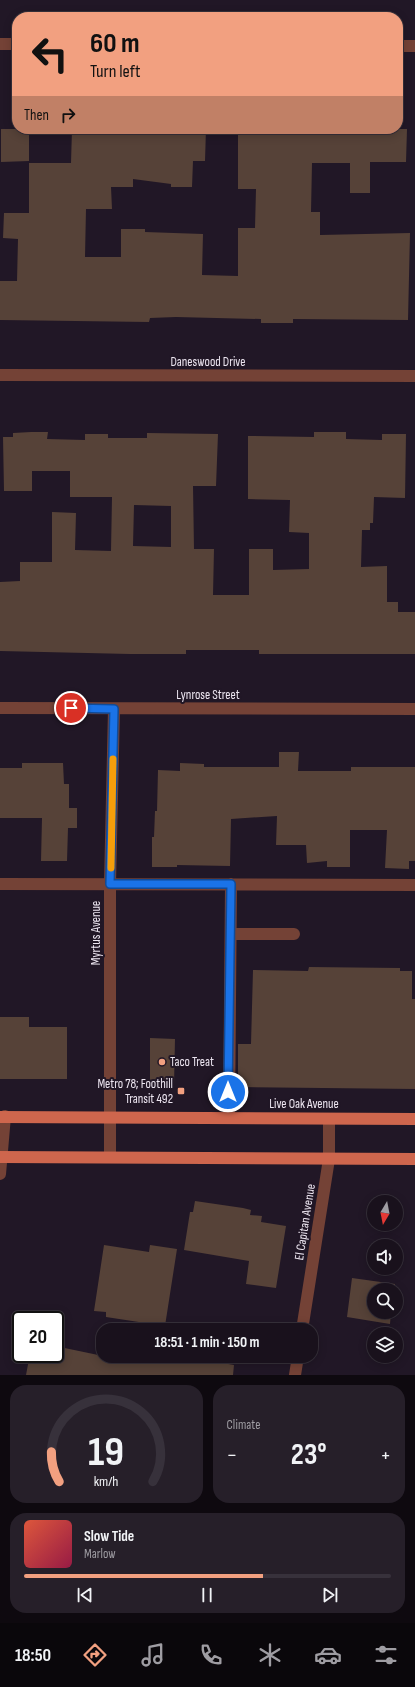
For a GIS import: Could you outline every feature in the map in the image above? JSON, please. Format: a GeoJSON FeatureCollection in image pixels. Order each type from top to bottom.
{"type":"FeatureCollection","features":[{"type":"Feature","properties":{"kind":"main road","name":"Live Oak Avenue"},"geometry":{"type":"LineString","coordinates":[[3,1117],[415,1119]]}},
{"type":"Feature","properties":{"kind":"main road"},"geometry":{"type":"LineString","coordinates":[[1,1157],[415,1159]]}},
{"type":"Feature","properties":{"kind":"street"},"geometry":{"type":"LineString","coordinates":[[0,44],[12,44]]}},
{"type":"Feature","properties":{"kind":"street"},"geometry":{"type":"LineString","coordinates":[[403,46],[415,46]]}},
{"type":"Feature","properties":{"kind":"street","name":"Daneswood Drive"},"geometry":{"type":"LineString","coordinates":[[0,376],[415,376]]}},
{"type":"Feature","properties":{"kind":"street","name":"Lynrose Street"},"geometry":{"type":"LineString","coordinates":[[0,708],[415,709]]}},
{"type":"Feature","properties":{"kind":"street","name":"Myrtus Avenue"},"geometry":{"type":"LineString","coordinates":[[110,1158],[110,884],[114,709]]}},
{"type":"Feature","properties":{"kind":"street"},"geometry":{"type":"LineString","coordinates":[[0,884],[415,885]]}},
{"type":"Feature","properties":{"kind":"street"},"geometry":{"type":"LineString","coordinates":[[229,1118],[231,884]]}},
{"type":"Feature","properties":{"kind":"street"},"geometry":{"type":"LineString","coordinates":[[231,934],[294,934]]}},
{"type":"Feature","properties":{"kind":"street"},"geometry":{"type":"LineString","coordinates":[[0,1174],[3,1117]]}},
{"type":"Feature","properties":{"kind":"street","name":"El Capitan Avenue"},"geometry":{"type":"LineString","coordinates":[[303,1323],[329,1159],[329,1119]]}},
{"type":"Feature","properties":{"kind":"street"},"geometry":{"type":"LineString","coordinates":[[295,1375],[297,1363]]}},
{"type":"Feature","properties":{"kind":"building"},"geometry":{"type":"Polygon","coordinates":[[[1,129],[12,129],[12,134],[29,134],[29,161],[1,162],[1,129]]]}},
{"type":"Feature","properties":{"kind":"building"},"geometry":{"type":"Polygon","coordinates":[[[403,129],[407,129],[406,162],[370,162],[370,193],[350,193],[350,163],[312,163],[311,212],[320,212],[320,235],[410,233],[408,320],[293,319],[293,323],[261,323],[261,319],[176,317],[150,318],[149,322],[0,320],[0,281],[17,281],[18,239],[3,238],[4,213],[29,213],[29,163],[71,163],[72,134],[206,134],[205,161],[193,161],[192,187],[171,187],[171,184],[133,179],[133,187],[111,187],[112,209],[86,209],[85,257],[121,257],[121,229],[145,229],[145,232],[203,234],[202,275],[238,276],[238,228],[255,228],[256,189],[238,189],[238,134],[403,134],[403,129]]]}},
{"type":"Feature","properties":{"kind":"building"},"geometry":{"type":"Polygon","coordinates":[[[48,432],[47,439],[85,440],[85,434],[108,434],[108,438],[147,438],[147,433],[218,434],[216,486],[193,486],[194,549],[214,549],[213,595],[249,595],[249,549],[273,549],[273,570],[309,569],[309,533],[289,532],[290,500],[248,499],[248,436],[314,437],[314,432],[346,432],[346,439],[382,440],[382,434],[406,434],[405,498],[374,497],[373,523],[370,523],[370,530],[362,530],[361,567],[387,566],[387,602],[398,602],[398,612],[415,612],[415,654],[259,654],[259,650],[186,650],[186,654],[0,651],[0,582],[20,581],[20,562],[52,562],[52,512],[76,513],[75,550],[111,551],[112,497],[70,497],[70,471],[32,471],[32,491],[4,491],[3,437],[13,437],[13,433],[48,432]],[[134,505],[133,546],[171,547],[171,506],[134,505]]]}},
{"type":"Feature","properties":{"kind":"building"},"geometry":{"type":"Polygon","coordinates":[[[279,752],[299,752],[298,771],[351,771],[351,767],[415,767],[415,861],[409,861],[409,869],[385,868],[387,830],[350,830],[350,867],[327,867],[327,861],[307,863],[306,845],[276,845],[277,816],[231,819],[230,866],[177,865],[177,867],[152,867],[152,837],[154,837],[155,811],[157,811],[158,770],[180,771],[180,763],[204,764],[204,767],[279,767],[279,752]]]}},
{"type":"Feature","properties":{"kind":"building"},"geometry":{"type":"Polygon","coordinates":[[[22,763],[63,763],[64,784],[69,784],[69,808],[77,808],[77,828],[68,828],[67,861],[41,861],[42,818],[0,818],[0,768],[22,768],[22,763]]]}},
{"type":"Feature","properties":{"kind":"building"},"geometry":{"type":"Polygon","coordinates":[[[309,967],[400,968],[400,971],[412,971],[412,999],[415,999],[415,1089],[238,1087],[238,1044],[251,1044],[253,970],[308,971],[309,967]]]}},
{"type":"Feature","properties":{"kind":"building"},"geometry":{"type":"Polygon","coordinates":[[[0,1017],[29,1017],[29,1027],[67,1027],[67,1079],[0,1079],[0,1017]]]}},
{"type":"Feature","properties":{"kind":"building","name":"Taco Treat"},"geometry":{"type":"Polygon","coordinates":[[[150,1038],[175,1039],[174,1086],[150,1086],[150,1038]]]}},
{"type":"Feature","properties":{"kind":"building"},"geometry":{"type":"Polygon","coordinates":[[[195,1201],[251,1210],[250,1215],[262,1216],[261,1222],[286,1226],[276,1288],[246,1284],[249,1261],[184,1250],[190,1212],[193,1212],[195,1201]]]}},
{"type":"Feature","properties":{"kind":"building"},"geometry":{"type":"Polygon","coordinates":[[[104,1245],[149,1252],[150,1245],[177,1249],[165,1323],[145,1323],[106,1317],[106,1312],[94,1311],[104,1245]]]}},
{"type":"Feature","properties":{"kind":"building"},"geometry":{"type":"Polygon","coordinates":[[[352,1278],[388,1283],[367,1283],[367,1319],[390,1319],[390,1324],[347,1317],[352,1278]]]}},
{"type":"Feature","properties":{"kind":"building"},"geometry":{"type":"Polygon","coordinates":[[[64,1348],[96,1355],[96,1363],[222,1363],[234,1365],[233,1375],[26,1375],[28,1363],[64,1363],[64,1348]]]}},
{"type":"Feature","properties":{"kind":"slow traffic"},"geometry":{"type":"LineString","coordinates":[[111,868],[113,759]]}},
{"type":"Feature","properties":{"kind":"place","name":"Taco Treat"},"geometry":{"type":"Point","coordinates":[162,1062]}},
{"type":"Feature","properties":{"kind":"place","name":"Metro 78; Foothill Transit 492"},"geometry":{"type":"Point","coordinates":[181,1091]}},
{"type":"Feature","properties":{"kind":"route"},"geometry":{"type":"LineString","coordinates":[[71,708],[114,709],[110,884],[231,884],[232,905],[228,1092]]}}]}
